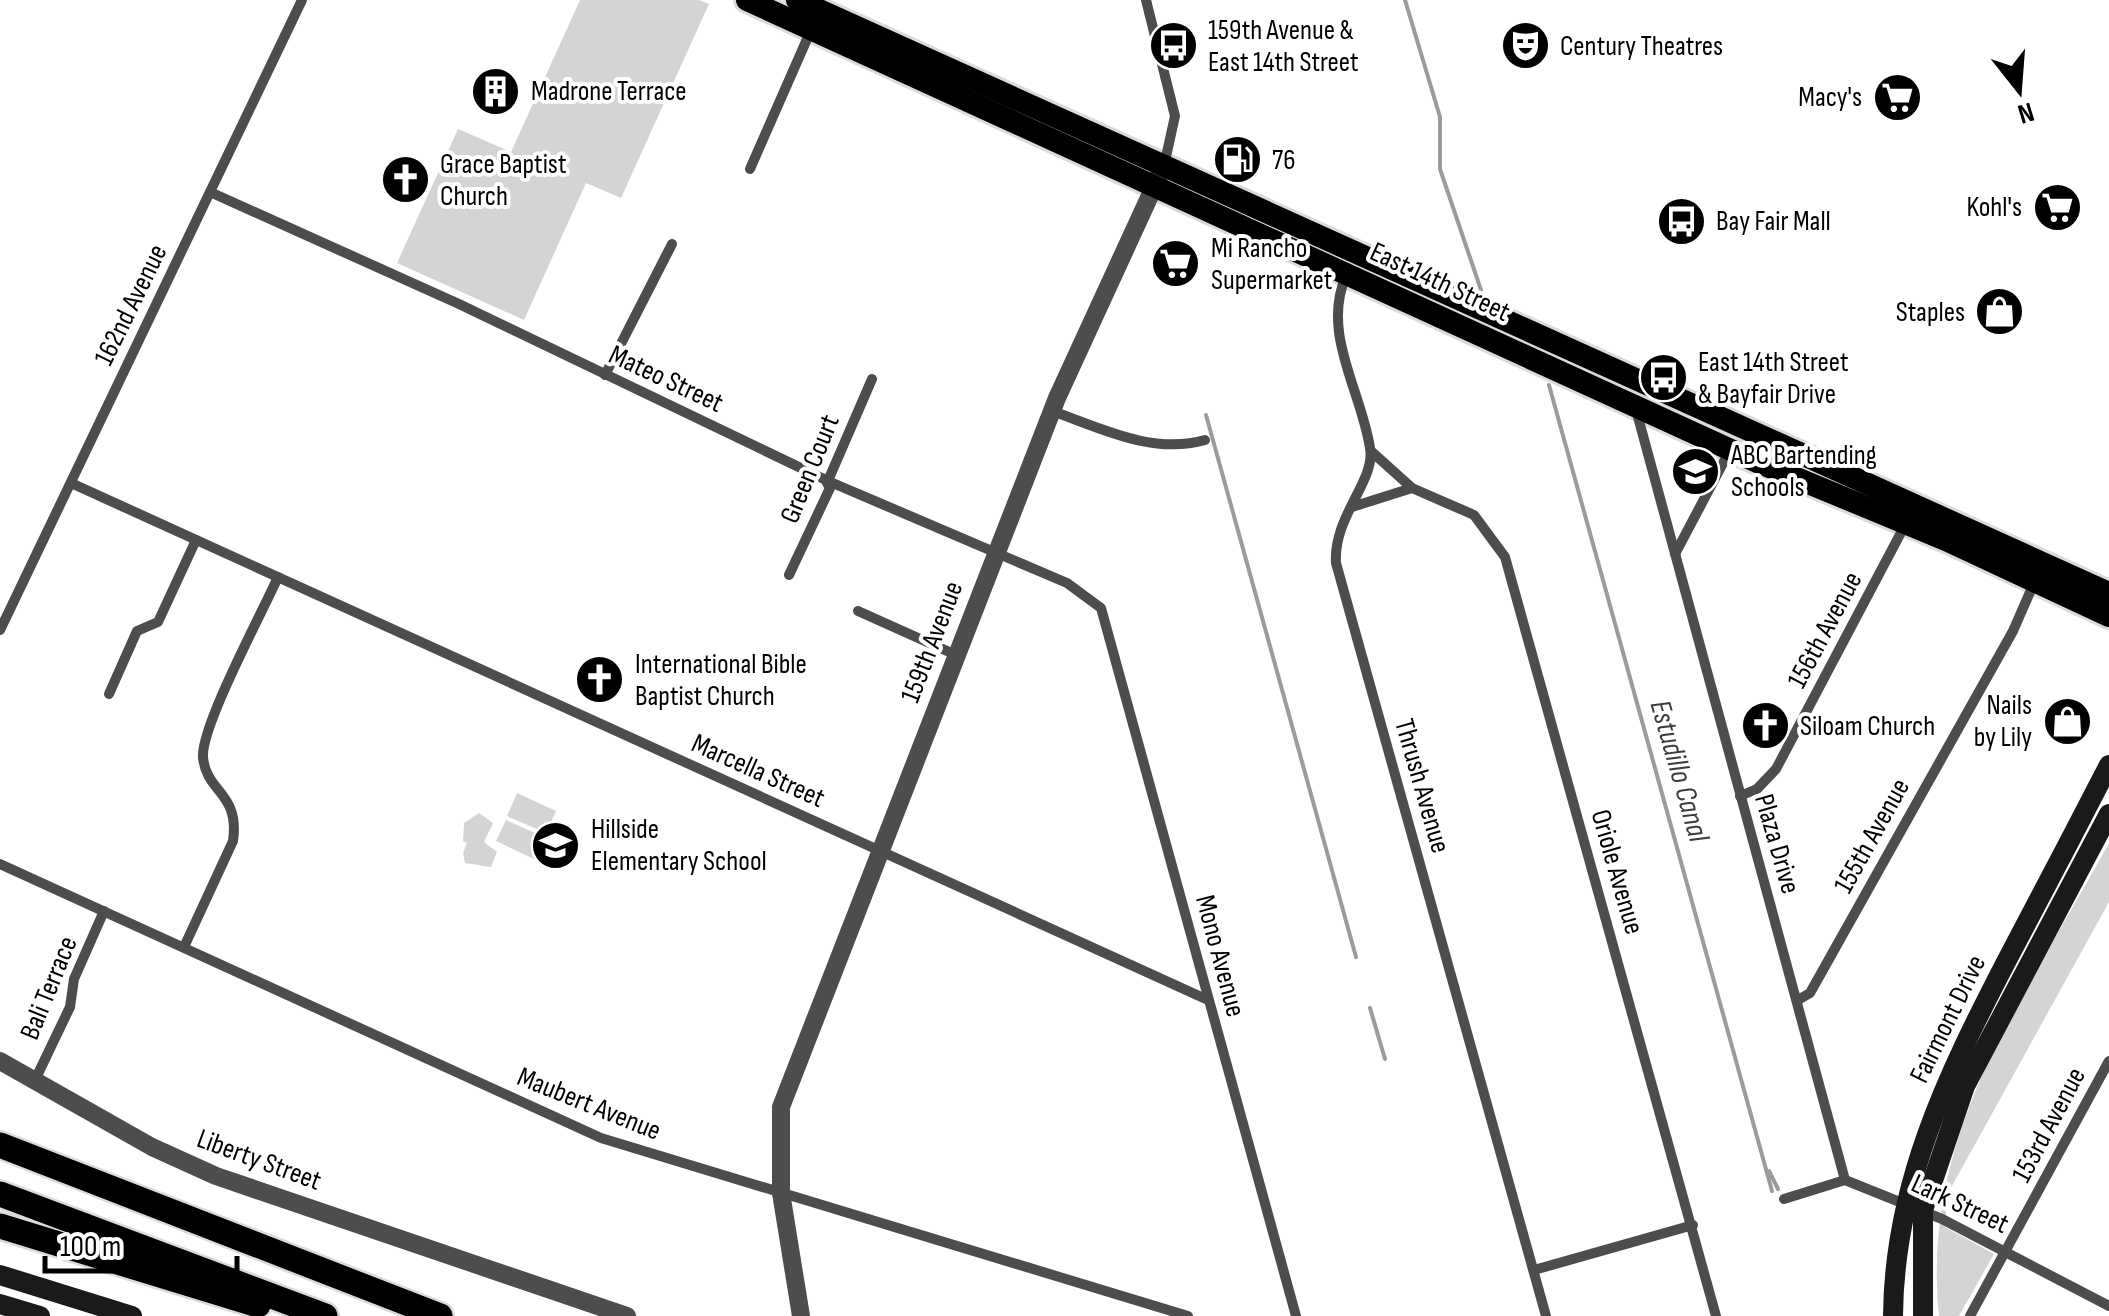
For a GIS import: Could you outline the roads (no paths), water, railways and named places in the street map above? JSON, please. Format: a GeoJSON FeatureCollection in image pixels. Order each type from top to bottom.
{"type":"FeatureCollection","features":[{"type":"Feature","properties":{"kind":"highway"},"geometry":{"type":"LineString","coordinates":[[0,1145],[440,1316]]}},
{"type":"Feature","properties":{"kind":"highway"},"geometry":{"type":"LineString","coordinates":[[0,1194],[325,1316]]}},
{"type":"Feature","properties":{"kind":"highway"},"geometry":{"type":"LineString","coordinates":[[0,1226],[300,1316]]}},
{"type":"Feature","properties":{"kind":"main road","name":"East 14th Street"},"geometry":{"type":"LineString","coordinates":[[747,0],[1748,430],[2109,593]]}},
{"type":"Feature","properties":{"kind":"main road","name":"East 14th Street"},"geometry":{"type":"LineString","coordinates":[[797,0],[1160,175],[1348,272],[2109,616]]}},
{"type":"Feature","properties":{"kind":"main road","name":"Fairmont Drive"},"geometry":{"type":"LineString","coordinates":[[1923,1316],[1914,1206],[1947,1078],[2109,765]]}},
{"type":"Feature","properties":{"kind":"main road","name":"Fairmont Drive"},"geometry":{"type":"LineString","coordinates":[[1893,1316],[1894,1260],[1965,1086],[2109,814]]}},
{"type":"Feature","properties":{"kind":"main road"},"geometry":{"type":"LineString","coordinates":[[0,1276],[132,1316]]}},
{"type":"Feature","properties":{"kind":"main road"},"geometry":{"type":"LineString","coordinates":[[0,1304],[40,1316]]}},
{"type":"Feature","properties":{"kind":"street","name":"162nd Avenue"},"geometry":{"type":"LineString","coordinates":[[0,630],[302,0]]}},
{"type":"Feature","properties":{"kind":"street","name":"159th Avenue"},"geometry":{"type":"LineString","coordinates":[[801,1316],[782,1193],[778,1136],[782,1107],[1052,411],[1160,175],[1176,116],[1146,0]]}},
{"type":"Feature","properties":{"kind":"street"},"geometry":{"type":"LineString","coordinates":[[750,169],[812,30]]}},
{"type":"Feature","properties":{"kind":"street","name":"Mateo Street"},"geometry":{"type":"LineString","coordinates":[[210,192],[828,481],[1085,592],[1101,608]]}},
{"type":"Feature","properties":{"kind":"street"},"geometry":{"type":"LineString","coordinates":[[605,374],[672,244]]}},
{"type":"Feature","properties":{"kind":"street"},"geometry":{"type":"LineString","coordinates":[[1348,272],[1336,321],[1372,452]]}},
{"type":"Feature","properties":{"kind":"street","name":"Green Court"},"geometry":{"type":"LineString","coordinates":[[788,575],[830,488],[828,481],[872,379]]}},
{"type":"Feature","properties":{"kind":"street","name":"Plaza Drive"},"geometry":{"type":"LineString","coordinates":[[1635,405],[1846,1180]]}},
{"type":"Feature","properties":{"kind":"street"},"geometry":{"type":"LineString","coordinates":[[1052,411],[1149,444],[1178,446],[1205,440]]}},
{"type":"Feature","properties":{"kind":"street"},"geometry":{"type":"LineString","coordinates":[[1674,555],[1731,448],[1748,430]]}},
{"type":"Feature","properties":{"kind":"street","name":"Oriole Avenue"},"geometry":{"type":"LineString","coordinates":[[1372,452],[1412,488],[1474,514],[1506,557],[1716,1316]]}},
{"type":"Feature","properties":{"kind":"street","name":"Thrush Avenue"},"geometry":{"type":"LineString","coordinates":[[1372,452],[1352,507],[1334,538],[1336,563],[1546,1316]]}},
{"type":"Feature","properties":{"kind":"street","name":"Marcella Street"},"geometry":{"type":"LineString","coordinates":[[70,483],[1208,1000]]}},
{"type":"Feature","properties":{"kind":"street"},"geometry":{"type":"LineString","coordinates":[[1352,507],[1412,488]]}},
{"type":"Feature","properties":{"kind":"street","name":"156th Avenue"},"geometry":{"type":"LineString","coordinates":[[1740,796],[1757,789],[1776,769],[1906,524]]}},
{"type":"Feature","properties":{"kind":"street"},"geometry":{"type":"LineString","coordinates":[[109,694],[137,631],[158,622],[196,540]]}},
{"type":"Feature","properties":{"kind":"street"},"geometry":{"type":"LineString","coordinates":[[184,947],[233,841],[236,822],[232,805],[207,770],[205,738],[278,577]]}},
{"type":"Feature","properties":{"kind":"street","name":"155th Avenue"},"geometry":{"type":"LineString","coordinates":[[1798,1000],[1810,993],[1829,960],[2013,631],[2034,582]]}},
{"type":"Feature","properties":{"kind":"street","name":"Mono Avenue"},"geometry":{"type":"LineString","coordinates":[[1101,608],[1296,1316]]}},
{"type":"Feature","properties":{"kind":"street"},"geometry":{"type":"LineString","coordinates":[[858,611],[956,655]]}},
{"type":"Feature","properties":{"kind":"street","name":"Maubert Avenue"},"geometry":{"type":"LineString","coordinates":[[0,864],[601,1138],[1188,1316]]}},
{"type":"Feature","properties":{"kind":"street","name":"Bali Terrace"},"geometry":{"type":"LineString","coordinates":[[35,1080],[70,1007],[74,979],[104,911]]}},
{"type":"Feature","properties":{"kind":"street","name":"Liberty Street"},"geometry":{"type":"LineString","coordinates":[[0,1060],[152,1147],[216,1176],[627,1316]]}},
{"type":"Feature","properties":{"kind":"street","name":"153rd Avenue"},"geometry":{"type":"LineString","coordinates":[[1970,1316],[2109,1060]]}},
{"type":"Feature","properties":{"kind":"street"},"geometry":{"type":"LineString","coordinates":[[1784,1199],[1846,1180]]}},
{"type":"Feature","properties":{"kind":"street","name":"Lark Street"},"geometry":{"type":"LineString","coordinates":[[1846,1180],[1914,1206],[2109,1306]]}},
{"type":"Feature","properties":{"kind":"street"},"geometry":{"type":"LineString","coordinates":[[1534,1270],[1693,1225]]}},
{"type":"Feature","properties":{"kind":"waterway","name":"Estudillo Canal"},"geometry":{"type":"LineString","coordinates":[[1405,0],[1440,117],[1440,169],[1481,290]]}},
{"type":"Feature","properties":{"kind":"waterway","name":"Estudillo Canal"},"geometry":{"type":"LineString","coordinates":[[1549,385],[1772,1191]]}},
{"type":"Feature","properties":{"kind":"waterway"},"geometry":{"type":"LineString","coordinates":[[1206,415],[1356,957]]}},
{"type":"Feature","properties":{"kind":"waterway"},"geometry":{"type":"LineString","coordinates":[[1370,1008],[1385,1059]]}},
{"type":"Feature","properties":{"kind":"waterway","name":"Estudillo Canal"},"geometry":{"type":"LineString","coordinates":[[1769,1171],[1778,1189]]}},
{"type":"Feature","properties":{"kind":"place","name":"159th Avenue & East 14th Street"},"geometry":{"type":"Point","coordinates":[1173,46]}},
{"type":"Feature","properties":{"kind":"place","name":"Century Theatres"},"geometry":{"type":"Point","coordinates":[1525,46]}},
{"type":"Feature","properties":{"kind":"place","name":"Madrone Terrace"},"geometry":{"type":"Point","coordinates":[496,91]}},
{"type":"Feature","properties":{"kind":"place","name":"Macy's"},"geometry":{"type":"Point","coordinates":[1897,97]}},
{"type":"Feature","properties":{"kind":"place","name":"76"},"geometry":{"type":"Point","coordinates":[1237,160]}},
{"type":"Feature","properties":{"kind":"place","name":"Grace Baptist Church"},"geometry":{"type":"Point","coordinates":[405,180]}},
{"type":"Feature","properties":{"kind":"place","name":"Kohl's"},"geometry":{"type":"Point","coordinates":[2057,207]}},
{"type":"Feature","properties":{"kind":"place","name":"Bay Fair Mall"},"geometry":{"type":"Point","coordinates":[1681,221]}},
{"type":"Feature","properties":{"kind":"place","name":"Mi Rancho Supermarket"},"geometry":{"type":"Point","coordinates":[1176,264]}},
{"type":"Feature","properties":{"kind":"place","name":"Staples"},"geometry":{"type":"Point","coordinates":[2000,312]}},
{"type":"Feature","properties":{"kind":"place","name":"East 14th Street & Bayfair Drive"},"geometry":{"type":"Point","coordinates":[1663,378]}},
{"type":"Feature","properties":{"kind":"place","name":"ABC Bartending Schools"},"geometry":{"type":"Point","coordinates":[1696,471]}},
{"type":"Feature","properties":{"kind":"place","name":"International Bible Baptist Church"},"geometry":{"type":"Point","coordinates":[600,680]}},
{"type":"Feature","properties":{"kind":"place","name":"Nails by Lily"},"geometry":{"type":"Point","coordinates":[2067,721]}},
{"type":"Feature","properties":{"kind":"place","name":"Siloam Church"},"geometry":{"type":"Point","coordinates":[1765,726]}},
{"type":"Feature","properties":{"kind":"place","name":"Hillside Elementary School"},"geometry":{"type":"Point","coordinates":[556,845]}}]}
